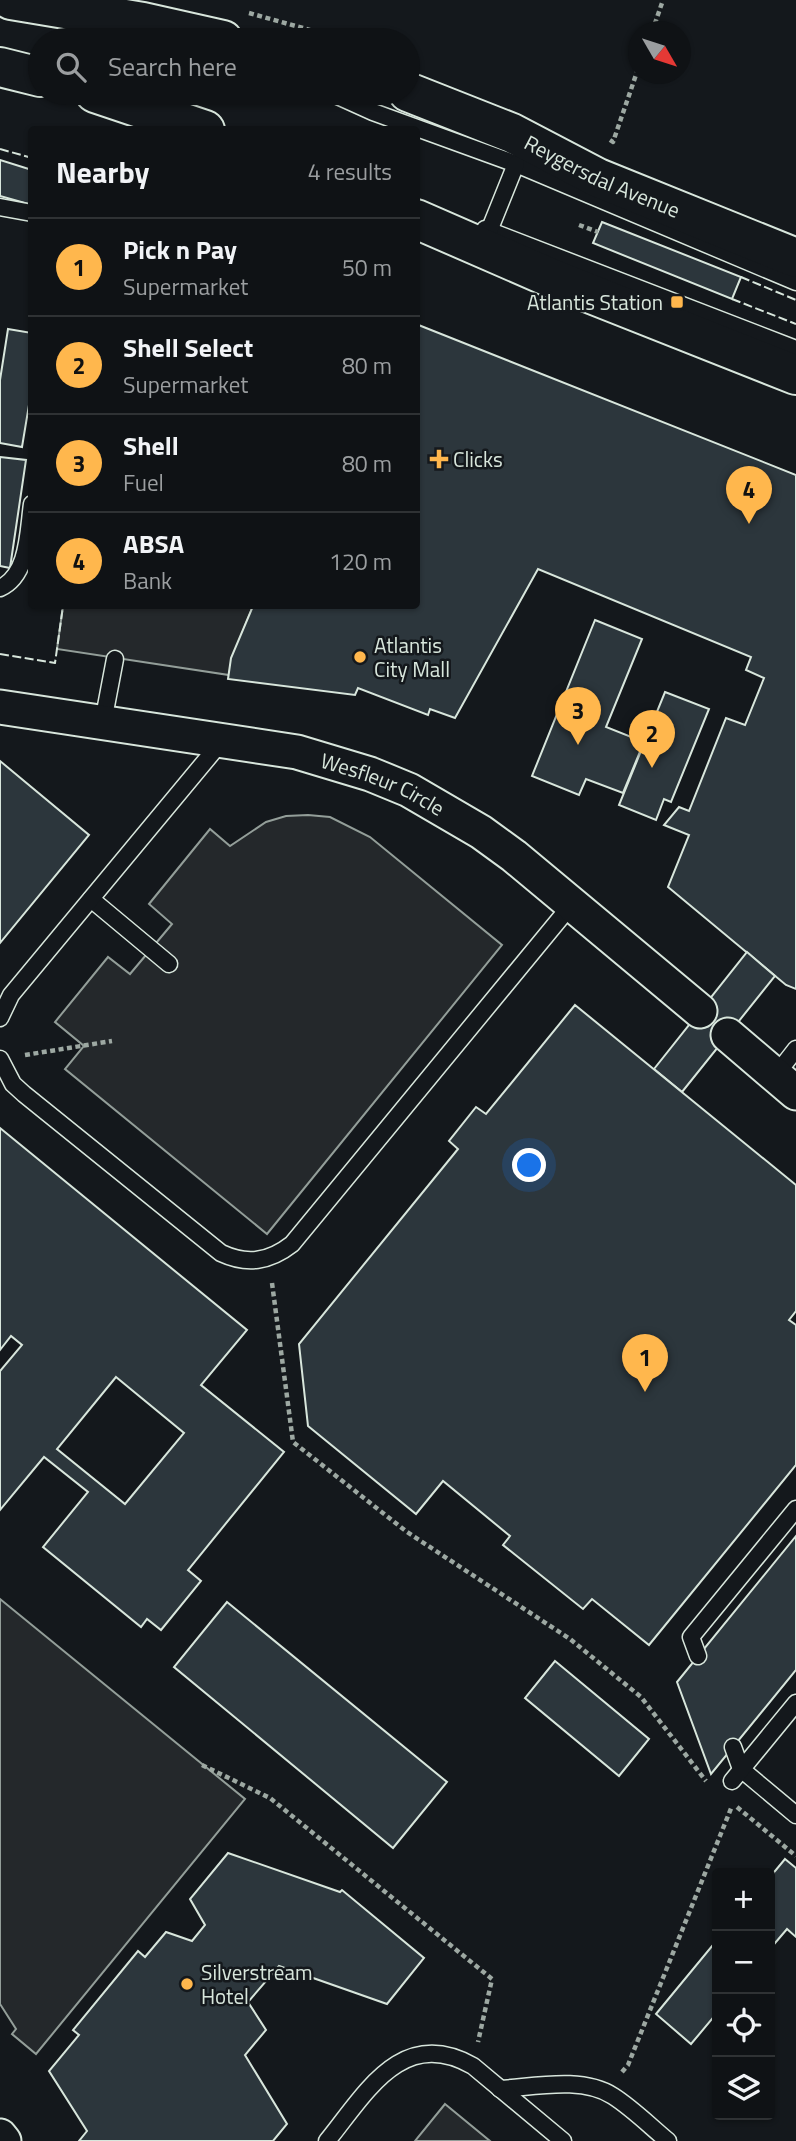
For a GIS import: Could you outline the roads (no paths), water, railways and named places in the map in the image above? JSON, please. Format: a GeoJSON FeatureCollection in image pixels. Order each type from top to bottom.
{"type":"FeatureCollection","features":[{"type":"Feature","properties":{"kind":"main road"},"geometry":{"type":"LineString","coordinates":[[11,0],[188,28]]}},
{"type":"Feature","properties":{"kind":"main road"},"geometry":{"type":"LineString","coordinates":[[0,66],[28,74]]}},
{"type":"Feature","properties":{"kind":"main road","name":"Reygersdal Avenue"},"geometry":{"type":"LineString","coordinates":[[420,98],[512,133],[598,177],[796,258]]}},
{"type":"Feature","properties":{"kind":"main road"},"geometry":{"type":"LineString","coordinates":[[131,105],[193,126]]}},
{"type":"Feature","properties":{"kind":"main road"},"geometry":{"type":"LineString","coordinates":[[445,219],[556,280],[796,375]]}},
{"type":"Feature","properties":{"kind":"street","name":"Wesfleur Circle"},"geometry":{"type":"LineString","coordinates":[[0,707],[222,741],[330,761],[409,790],[481,832],[700,1011]]}},
{"type":"Feature","properties":{"kind":"street"},"geometry":{"type":"LineString","coordinates":[[728,1035],[785,1085]]}},
{"type":"Feature","properties":{"kind":"street"},"geometry":{"type":"LineString","coordinates":[[0,2136],[4,2141]]}},
{"type":"Feature","properties":{"kind":"lane"},"geometry":{"type":"LineString","coordinates":[[358,105],[412,126]]}},
{"type":"Feature","properties":{"kind":"lane"},"geometry":{"type":"LineString","coordinates":[[420,129],[516,164],[796,282]]}},
{"type":"Feature","properties":{"kind":"lane"},"geometry":{"type":"LineString","coordinates":[[489,231],[516,164]]}},
{"type":"Feature","properties":{"kind":"lane"},"geometry":{"type":"LineString","coordinates":[[420,204],[445,219],[489,231],[796,349]]}},
{"type":"Feature","properties":{"kind":"lane"},"geometry":{"type":"LineString","coordinates":[[0,207],[28,212]]}},
{"type":"Feature","properties":{"kind":"lane"},"geometry":{"type":"LineString","coordinates":[[0,588],[16,574],[25,555],[28,533]]}},
{"type":"Feature","properties":{"kind":"lane"},"geometry":{"type":"LineString","coordinates":[[103,722],[115,659]]}},
{"type":"Feature","properties":{"kind":"lane"},"geometry":{"type":"LineString","coordinates":[[0,1018],[11,995],[222,741]]}},
{"type":"Feature","properties":{"kind":"lane"},"geometry":{"type":"LineString","coordinates":[[91,899],[169,964]]}},
{"type":"Feature","properties":{"kind":"lane"},"geometry":{"type":"LineString","coordinates":[[6,1058],[13,1084],[24,1094],[221,1253],[249,1262],[269,1259],[292,1244],[572,904]]}},
{"type":"Feature","properties":{"kind":"lane"},"geometry":{"type":"LineString","coordinates":[[785,1085],[796,1049]]}},
{"type":"Feature","properties":{"kind":"lane"},"geometry":{"type":"LineString","coordinates":[[698,1656],[691,1637],[796,1509]]}},
{"type":"Feature","properties":{"kind":"lane"},"geometry":{"type":"LineString","coordinates":[[737,1775],[796,1703]]}},
{"type":"Feature","properties":{"kind":"lane"},"geometry":{"type":"LineString","coordinates":[[733,1747],[737,1775],[796,1815]]}},
{"type":"Feature","properties":{"kind":"lane"},"geometry":{"type":"LineString","coordinates":[[327,2141],[384,2072],[397,2062],[428,2053],[459,2058],[473,2066],[563,2141]]}},
{"type":"Feature","properties":{"kind":"lane"},"geometry":{"type":"LineString","coordinates":[[500,2089],[572,2085],[605,2092],[668,2141]]}},
{"type":"Feature","properties":{"kind":"place","name":"Atlantis Station"},"geometry":{"type":"Point","coordinates":[677,302]}},
{"type":"Feature","properties":{"kind":"place","name":"Clicks"},"geometry":{"type":"Point","coordinates":[439,459]}},
{"type":"Feature","properties":{"kind":"place","name":"ABSA"},"geometry":{"type":"Point","coordinates":[749,524]}},
{"type":"Feature","properties":{"kind":"place","name":"Atlantis City Mall"},"geometry":{"type":"Point","coordinates":[360,657]}},
{"type":"Feature","properties":{"kind":"place","name":"Shell"},"geometry":{"type":"Point","coordinates":[578,745]}},
{"type":"Feature","properties":{"kind":"place","name":"Shell Select"},"geometry":{"type":"Point","coordinates":[652,768]}},
{"type":"Feature","properties":{"kind":"place","name":"Pick n Pay"},"geometry":{"type":"Point","coordinates":[645,1392]}},
{"type":"Feature","properties":{"kind":"place","name":"Silverstream Hotel"},"geometry":{"type":"Point","coordinates":[187,1984]}}]}
